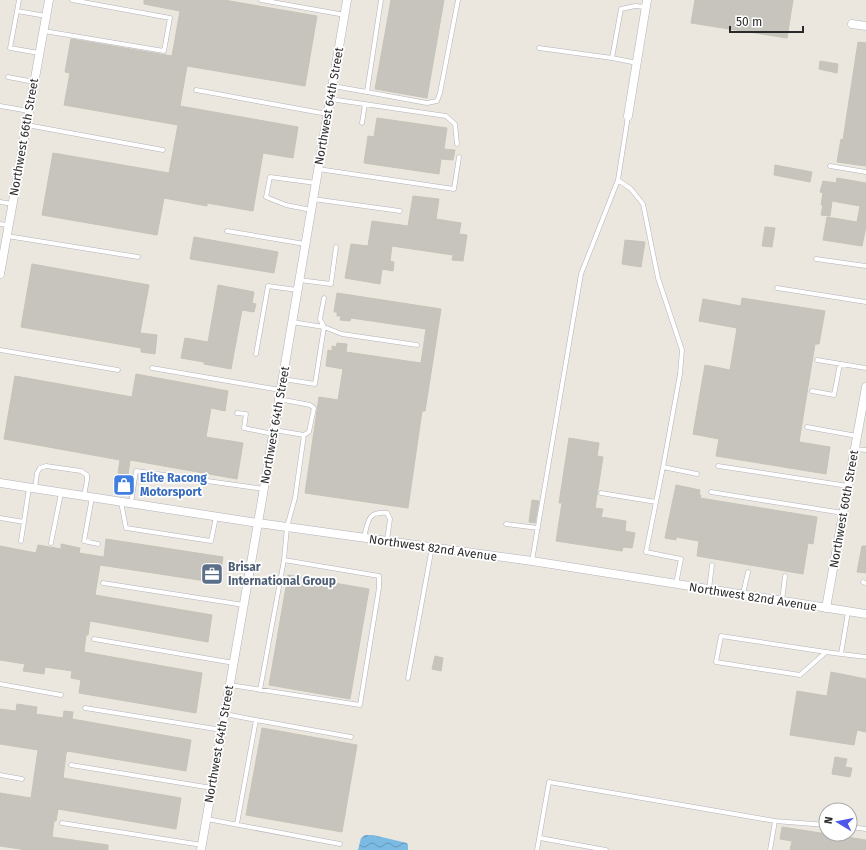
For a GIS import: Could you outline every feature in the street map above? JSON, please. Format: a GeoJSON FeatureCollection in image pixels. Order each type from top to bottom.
{"type":"FeatureCollection","features":[{"type":"Feature","properties":{"kind":"street","name":"Northwest 66th Street"},"geometry":{"type":"LineString","coordinates":[[0,274],[2,249],[7,236],[49,0]]}},
{"type":"Feature","properties":{"kind":"street","name":"Northwest 64th Street"},"geometry":{"type":"LineString","coordinates":[[201,848],[274,432],[347,0]]}},
{"type":"Feature","properties":{"kind":"street"},"geometry":{"type":"LineString","coordinates":[[628,116],[646,4]]}},
{"type":"Feature","properties":{"kind":"street"},"geometry":{"type":"LineString","coordinates":[[852,24],[866,26]]}},
{"type":"Feature","properties":{"kind":"street","name":"Northwest 60th Street"},"geometry":{"type":"LineString","coordinates":[[826,608],[866,387]]}},
{"type":"Feature","properties":{"kind":"street","name":"Northwest 82nd Avenue"},"geometry":{"type":"LineString","coordinates":[[0,483],[216,517],[532,561],[866,614]]}},
{"type":"Feature","properties":{"kind":"lane"},"geometry":{"type":"LineString","coordinates":[[19,0],[10,48],[39,53]]}},
{"type":"Feature","properties":{"kind":"lane"},"geometry":{"type":"LineString","coordinates":[[44,31],[164,51],[170,18],[72,0]]}},
{"type":"Feature","properties":{"kind":"lane"},"geometry":{"type":"LineString","coordinates":[[261,0],[345,15]]}},
{"type":"Feature","properties":{"kind":"lane"},"geometry":{"type":"LineString","coordinates":[[366,92],[382,0]]}},
{"type":"Feature","properties":{"kind":"lane"},"geometry":{"type":"LineString","coordinates":[[332,86],[427,103],[436,102],[440,93],[458,0]]}},
{"type":"Feature","properties":{"kind":"lane"},"geometry":{"type":"LineString","coordinates":[[612,58],[621,9],[646,4]]}},
{"type":"Feature","properties":{"kind":"lane"},"geometry":{"type":"LineString","coordinates":[[17,10],[46,16]]}},
{"type":"Feature","properties":{"kind":"lane"},"geometry":{"type":"LineString","coordinates":[[539,48],[637,63]]}},
{"type":"Feature","properties":{"kind":"lane"},"geometry":{"type":"LineString","coordinates":[[8,77],[34,82]]}},
{"type":"Feature","properties":{"kind":"lane"},"geometry":{"type":"LineString","coordinates":[[196,90],[328,114]]}},
{"type":"Feature","properties":{"kind":"lane"},"geometry":{"type":"LineString","coordinates":[[330,99],[446,116],[455,124],[457,144]]}},
{"type":"Feature","properties":{"kind":"lane"},"geometry":{"type":"LineString","coordinates":[[362,124],[365,104]]}},
{"type":"Feature","properties":{"kind":"lane"},"geometry":{"type":"LineString","coordinates":[[0,106],[29,111]]}},
{"type":"Feature","properties":{"kind":"lane"},"geometry":{"type":"LineString","coordinates":[[532,561],[581,274],[618,180],[628,116]]}},
{"type":"Feature","properties":{"kind":"lane"},"geometry":{"type":"LineString","coordinates":[[27,126],[163,150]]}},
{"type":"Feature","properties":{"kind":"lane"},"geometry":{"type":"LineString","coordinates":[[318,169],[454,189],[459,156]]}},
{"type":"Feature","properties":{"kind":"lane"},"geometry":{"type":"LineString","coordinates":[[830,166],[866,172]]}},
{"type":"Feature","properties":{"kind":"lane"},"geometry":{"type":"LineString","coordinates":[[311,210],[286,205],[266,197],[270,177],[316,183]]}},
{"type":"Feature","properties":{"kind":"lane"},"geometry":{"type":"LineString","coordinates":[[618,180],[631,189],[643,204],[658,278],[682,350],[680,374],[646,552],[680,559],[676,584]]}},
{"type":"Feature","properties":{"kind":"lane"},"geometry":{"type":"LineString","coordinates":[[313,199],[400,211]]}},
{"type":"Feature","properties":{"kind":"lane"},"geometry":{"type":"LineString","coordinates":[[0,202],[13,204]]}},
{"type":"Feature","properties":{"kind":"lane"},"geometry":{"type":"LineString","coordinates":[[0,224],[9,225]]}},
{"type":"Feature","properties":{"kind":"lane"},"geometry":{"type":"LineString","coordinates":[[226,231],[306,244]]}},
{"type":"Feature","properties":{"kind":"lane"},"geometry":{"type":"LineString","coordinates":[[7,236],[138,257]]}},
{"type":"Feature","properties":{"kind":"lane"},"geometry":{"type":"LineString","coordinates":[[299,280],[331,284],[336,247]]}},
{"type":"Feature","properties":{"kind":"lane"},"geometry":{"type":"LineString","coordinates":[[816,259],[866,266]]}},
{"type":"Feature","properties":{"kind":"lane"},"geometry":{"type":"LineString","coordinates":[[256,354],[268,286],[298,290]]}},
{"type":"Feature","properties":{"kind":"lane"},"geometry":{"type":"LineString","coordinates":[[777,288],[866,302]]}},
{"type":"Feature","properties":{"kind":"lane"},"geometry":{"type":"LineString","coordinates":[[283,379],[315,384],[324,327],[320,319],[324,298]]}},
{"type":"Feature","properties":{"kind":"lane"},"geometry":{"type":"LineString","coordinates":[[292,322],[324,327],[342,334],[417,346]]}},
{"type":"Feature","properties":{"kind":"lane"},"geometry":{"type":"LineString","coordinates":[[0,350],[118,370]]}},
{"type":"Feature","properties":{"kind":"lane"},"geometry":{"type":"LineString","coordinates":[[817,360],[866,368]]}},
{"type":"Feature","properties":{"kind":"lane"},"geometry":{"type":"LineString","coordinates":[[812,391],[834,395],[840,364]]}},
{"type":"Feature","properties":{"kind":"lane"},"geometry":{"type":"LineString","coordinates":[[152,368],[281,390]]}},
{"type":"Feature","properties":{"kind":"lane"},"geometry":{"type":"LineString","coordinates":[[260,690],[284,560],[287,527],[295,498],[304,435],[308,432],[314,408],[310,405],[279,399]]}},
{"type":"Feature","properties":{"kind":"lane"},"geometry":{"type":"LineString","coordinates":[[237,413],[246,414],[244,428],[304,435]]}},
{"type":"Feature","properties":{"kind":"lane"},"geometry":{"type":"LineString","coordinates":[[807,427],[857,436]]}},
{"type":"Feature","properties":{"kind":"lane"},"geometry":{"type":"LineString","coordinates":[[855,448],[866,450]]}},
{"type":"Feature","properties":{"kind":"lane"},"geometry":{"type":"LineString","coordinates":[[21,541],[32,488],[37,473],[40,468],[46,466],[81,471],[87,475],[88,497],[84,541],[98,544]]}},
{"type":"Feature","properties":{"kind":"lane"},"geometry":{"type":"LineString","coordinates":[[718,466],[848,486]]}},
{"type":"Feature","properties":{"kind":"lane"},"geometry":{"type":"LineString","coordinates":[[663,467],[698,474]]}},
{"type":"Feature","properties":{"kind":"lane"},"geometry":{"type":"LineString","coordinates":[[131,504],[136,471],[264,489]]}},
{"type":"Feature","properties":{"kind":"lane"},"geometry":{"type":"LineString","coordinates":[[711,492],[843,513]]}},
{"type":"Feature","properties":{"kind":"lane"},"geometry":{"type":"LineString","coordinates":[[52,543],[61,493]]}},
{"type":"Feature","properties":{"kind":"lane"},"geometry":{"type":"LineString","coordinates":[[601,493],[656,502]]}},
{"type":"Feature","properties":{"kind":"lane"},"geometry":{"type":"LineString","coordinates":[[121,502],[126,528],[212,541],[216,517]]}},
{"type":"Feature","properties":{"kind":"lane"},"geometry":{"type":"LineString","coordinates":[[364,538],[368,519],[373,514],[381,512],[387,513],[390,519],[387,541]]}},
{"type":"Feature","properties":{"kind":"lane"},"geometry":{"type":"LineString","coordinates":[[0,518],[24,522]]}},
{"type":"Feature","properties":{"kind":"lane"},"geometry":{"type":"LineString","coordinates":[[506,524],[538,528]]}},
{"type":"Feature","properties":{"kind":"lane"},"geometry":{"type":"LineString","coordinates":[[408,678],[432,547]]}},
{"type":"Feature","properties":{"kind":"lane"},"geometry":{"type":"LineString","coordinates":[[230,685],[360,705],[379,588],[379,576],[284,560]]}},
{"type":"Feature","properties":{"kind":"lane"},"geometry":{"type":"LineString","coordinates":[[709,589],[712,565]]}},
{"type":"Feature","properties":{"kind":"lane"},"geometry":{"type":"LineString","coordinates":[[743,595],[748,572]]}},
{"type":"Feature","properties":{"kind":"lane"},"geometry":{"type":"LineString","coordinates":[[782,601],[785,576]]}},
{"type":"Feature","properties":{"kind":"lane"},"geometry":{"type":"LineString","coordinates":[[103,583],[244,605]]}},
{"type":"Feature","properties":{"kind":"lane"},"geometry":{"type":"LineString","coordinates":[[840,654],[848,612]]}},
{"type":"Feature","properties":{"kind":"lane"},"geometry":{"type":"LineString","coordinates":[[826,652],[800,675],[716,662],[721,636],[866,657]]}},
{"type":"Feature","properties":{"kind":"lane"},"geometry":{"type":"LineString","coordinates":[[94,639],[234,663]]}},
{"type":"Feature","properties":{"kind":"lane"},"geometry":{"type":"LineString","coordinates":[[0,684],[61,695]]}},
{"type":"Feature","properties":{"kind":"lane"},"geometry":{"type":"LineString","coordinates":[[85,708],[222,730]]}},
{"type":"Feature","properties":{"kind":"lane"},"geometry":{"type":"LineString","coordinates":[[224,714],[351,737]]}},
{"type":"Feature","properties":{"kind":"lane"},"geometry":{"type":"LineString","coordinates":[[237,824],[256,720]]}},
{"type":"Feature","properties":{"kind":"lane"},"geometry":{"type":"LineString","coordinates":[[71,765],[212,788]]}},
{"type":"Feature","properties":{"kind":"lane"},"geometry":{"type":"LineString","coordinates":[[0,775],[22,779]]}},
{"type":"Feature","properties":{"kind":"lane"},"geometry":{"type":"LineString","coordinates":[[537,850],[550,782],[775,822],[818,825]]}},
{"type":"Feature","properties":{"kind":"lane"},"geometry":{"type":"LineString","coordinates":[[206,819],[340,844]]}},
{"type":"Feature","properties":{"kind":"lane"},"geometry":{"type":"LineString","coordinates":[[770,850],[775,822]]}},
{"type":"Feature","properties":{"kind":"lane"},"geometry":{"type":"LineString","coordinates":[[62,823],[201,848]]}},
{"type":"Feature","properties":{"kind":"lane"},"geometry":{"type":"LineString","coordinates":[[540,838],[606,850]]}},
{"type":"Feature","properties":{"kind":"water"},"geometry":{"type":"Polygon","coordinates":[[[365,835],[373,835],[407,843],[408,850],[358,850],[361,838],[365,835]]]}},
{"type":"Feature","properties":{"kind":"building"},"geometry":{"type":"Polygon","coordinates":[[[144,0],[224,0],[317,16],[305,86],[187,66],[182,94],[180,106],[298,127],[293,158],[263,153],[253,211],[207,203],[207,206],[164,198],[157,235],[42,215],[53,153],[169,173],[178,125],[64,105],[70,73],[65,72],[71,39],[172,56],[180,11],[144,4],[144,0]]]}},
{"type":"Feature","properties":{"kind":"building"},"geometry":{"type":"Polygon","coordinates":[[[391,0],[444,0],[427,98],[375,89],[391,0]]]}},
{"type":"Feature","properties":{"kind":"building"},"geometry":{"type":"Polygon","coordinates":[[[695,0],[793,0],[787,38],[691,23],[695,0]]]}},
{"type":"Feature","properties":{"kind":"building"},"geometry":{"type":"Polygon","coordinates":[[[858,42],[866,43],[866,166],[837,162],[841,139],[843,140],[858,42]]]}},
{"type":"Feature","properties":{"kind":"building"},"geometry":{"type":"Polygon","coordinates":[[[820,61],[838,64],[837,73],[819,69],[820,61]]]}},
{"type":"Feature","properties":{"kind":"building"},"geometry":{"type":"Polygon","coordinates":[[[377,118],[447,128],[444,149],[455,150],[453,160],[441,159],[439,174],[364,163],[368,136],[374,137],[377,118]]]}},
{"type":"Feature","properties":{"kind":"building"},"geometry":{"type":"Polygon","coordinates":[[[775,165],[812,172],[810,182],[774,175],[775,165]]]}},
{"type":"Feature","properties":{"kind":"building"},"geometry":{"type":"Polygon","coordinates":[[[837,178],[866,183],[866,226],[862,246],[823,240],[827,217],[857,222],[860,206],[832,201],[830,216],[821,215],[823,193],[820,192],[823,181],[836,183],[837,178]]]}},
{"type":"Feature","properties":{"kind":"building"},"geometry":{"type":"Polygon","coordinates":[[[413,196],[439,199],[436,219],[461,223],[459,234],[467,235],[463,261],[452,260],[453,255],[392,246],[390,261],[394,262],[393,271],[382,269],[380,284],[345,278],[351,244],[368,246],[372,221],[408,226],[413,196]]]}},
{"type":"Feature","properties":{"kind":"building"},"geometry":{"type":"Polygon","coordinates":[[[765,227],[775,228],[772,247],[762,246],[765,227]]]}},
{"type":"Feature","properties":{"kind":"building"},"geometry":{"type":"Polygon","coordinates":[[[194,237],[278,252],[274,273],[190,259],[194,237]]]}},
{"type":"Feature","properties":{"kind":"building"},"geometry":{"type":"Polygon","coordinates":[[[625,240],[645,242],[641,267],[622,264],[625,240]]]}},
{"type":"Feature","properties":{"kind":"building"},"geometry":{"type":"Polygon","coordinates":[[[32,264],[149,285],[140,333],[157,335],[155,354],[141,352],[141,348],[21,327],[32,264]]]}},
{"type":"Feature","properties":{"kind":"building"},"geometry":{"type":"Polygon","coordinates":[[[218,285],[254,292],[252,303],[256,304],[254,312],[242,310],[231,369],[181,358],[185,338],[208,342],[218,285]]]}},
{"type":"Feature","properties":{"kind":"building"},"geometry":{"type":"Polygon","coordinates":[[[337,293],[441,309],[425,411],[422,411],[408,508],[305,493],[319,397],[338,400],[343,369],[326,366],[328,350],[332,351],[332,346],[336,347],[337,343],[347,344],[346,352],[421,363],[426,329],[351,318],[350,321],[340,320],[341,316],[337,316],[337,312],[334,312],[337,293]]]}},
{"type":"Feature","properties":{"kind":"building"},"geometry":{"type":"Polygon","coordinates":[[[742,298],[825,311],[819,344],[815,344],[799,442],[830,447],[826,474],[716,456],[719,439],[693,434],[705,365],[730,370],[737,328],[699,321],[703,299],[741,306],[742,298]]]}},
{"type":"Feature","properties":{"kind":"building"},"geometry":{"type":"Polygon","coordinates":[[[136,374],[228,391],[225,411],[211,408],[206,437],[243,443],[237,479],[130,460],[128,475],[118,473],[120,460],[4,439],[15,376],[132,397],[136,374]]]}},
{"type":"Feature","properties":{"kind":"building"},"geometry":{"type":"Polygon","coordinates":[[[569,438],[599,443],[597,456],[603,457],[595,508],[603,509],[601,517],[626,521],[625,531],[635,533],[632,548],[623,547],[622,551],[556,541],[562,503],[559,503],[569,438]]]}},
{"type":"Feature","properties":{"kind":"building"},"geometry":{"type":"Polygon","coordinates":[[[676,485],[700,490],[700,498],[817,517],[813,544],[808,543],[803,574],[697,556],[699,541],[676,537],[676,540],[665,538],[676,485]]]}},
{"type":"Feature","properties":{"kind":"building"},"geometry":{"type":"Polygon","coordinates":[[[532,500],[539,501],[535,523],[529,522],[532,500]]]}},
{"type":"Feature","properties":{"kind":"building"},"geometry":{"type":"Polygon","coordinates":[[[106,539],[223,557],[219,583],[100,565],[95,595],[212,615],[208,642],[90,621],[88,635],[86,635],[84,652],[202,673],[196,713],[79,693],[81,680],[71,678],[72,671],[45,667],[44,674],[23,671],[25,664],[0,660],[0,546],[36,553],[38,545],[61,549],[61,544],[80,548],[79,553],[104,557],[106,539]]]}},
{"type":"Feature","properties":{"kind":"building"},"geometry":{"type":"Polygon","coordinates":[[[862,546],[866,546],[866,573],[857,572],[862,546]]]}},
{"type":"Feature","properties":{"kind":"building"},"geometry":{"type":"Polygon","coordinates":[[[288,575],[369,589],[350,699],[269,685],[288,575]]]}},
{"type":"Feature","properties":{"kind":"building"},"geometry":{"type":"Polygon","coordinates":[[[435,656],[443,658],[441,671],[432,669],[435,656]]]}},
{"type":"Feature","properties":{"kind":"building"},"geometry":{"type":"Polygon","coordinates":[[[831,672],[866,679],[866,732],[857,730],[854,745],[790,735],[797,691],[827,696],[831,672]]]}},
{"type":"Feature","properties":{"kind":"building"},"geometry":{"type":"Polygon","coordinates":[[[17,704],[37,707],[36,714],[63,718],[64,711],[73,712],[72,719],[191,740],[186,771],[67,751],[66,754],[63,778],[181,798],[176,829],[58,809],[56,821],[54,821],[52,837],[108,845],[108,850],[27,850],[0,846],[0,793],[31,798],[38,750],[0,744],[0,709],[16,711],[17,704]]]}},
{"type":"Feature","properties":{"kind":"building"},"geometry":{"type":"Polygon","coordinates":[[[262,728],[357,745],[342,832],[246,815],[262,728]]]}},
{"type":"Feature","properties":{"kind":"building"},"geometry":{"type":"Polygon","coordinates":[[[835,757],[847,759],[845,767],[852,768],[850,777],[832,774],[835,757]]]}},
{"type":"Feature","properties":{"kind":"building"},"geometry":{"type":"Polygon","coordinates":[[[782,827],[818,833],[818,842],[858,842],[858,839],[866,840],[866,850],[790,850],[792,841],[780,839],[782,827]]]}},
{"type":"Feature","properties":{"kind":"place","name":"Elite Racong Motorsport"},"geometry":{"type":"Point","coordinates":[124,485]}},
{"type":"Feature","properties":{"kind":"place","name":"Brisar International Group"},"geometry":{"type":"Point","coordinates":[212,574]}}]}
